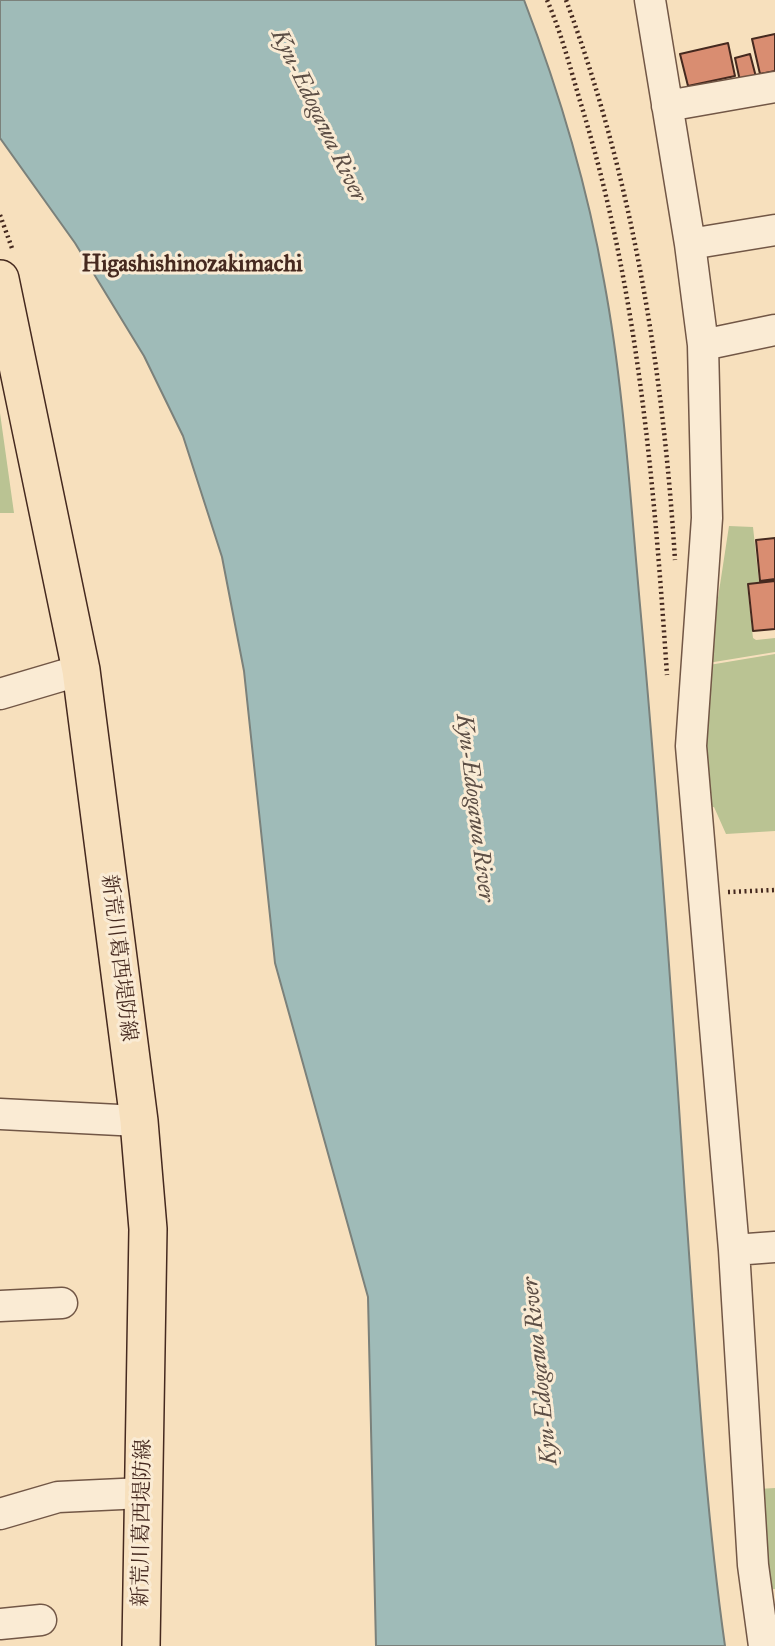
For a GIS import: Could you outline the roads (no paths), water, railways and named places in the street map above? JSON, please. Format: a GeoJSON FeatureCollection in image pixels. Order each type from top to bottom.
{"type":"FeatureCollection","features":[{"type":"Feature","properties":{"kind":"main road","name":"新荒川葛西堤防線"},"geometry":{"type":"LineString","coordinates":[[0,279],[80,670],[139,1121],[148,1229],[141,1646]]}},
{"type":"Feature","properties":{"kind":"street"},"geometry":{"type":"LineString","coordinates":[[650,0],[690,244],[703,345],[707,518],[691,746],[706,892],[734,1250],[751,1539],[767,1628]]}},
{"type":"Feature","properties":{"kind":"street"},"geometry":{"type":"LineString","coordinates":[[667,106],[775,87]]}},
{"type":"Feature","properties":{"kind":"street"},"geometry":{"type":"LineString","coordinates":[[690,244],[775,230]]}},
{"type":"Feature","properties":{"kind":"street"},"geometry":{"type":"LineString","coordinates":[[703,345],[775,330]]}},
{"type":"Feature","properties":{"kind":"street"},"geometry":{"type":"LineString","coordinates":[[0,694],[80,670]]}},
{"type":"Feature","properties":{"kind":"street"},"geometry":{"type":"LineString","coordinates":[[0,1114],[139,1121]]}},
{"type":"Feature","properties":{"kind":"street"},"geometry":{"type":"LineString","coordinates":[[734,1250],[775,1247]]}},
{"type":"Feature","properties":{"kind":"street"},"geometry":{"type":"LineString","coordinates":[[0,1306],[62,1303]]}},
{"type":"Feature","properties":{"kind":"street"},"geometry":{"type":"LineString","coordinates":[[0,1514],[58,1497],[144,1493]]}},
{"type":"Feature","properties":{"kind":"street"},"geometry":{"type":"LineString","coordinates":[[0,1624],[41,1620]]}},
{"type":"Feature","properties":{"kind":"water","name":"Kyu-Edogawa River"},"geometry":{"type":"Polygon","coordinates":[[[0,0],[524,0],[549,69],[580,174],[611,321],[622,402],[659,827],[701,1422],[725,1646],[376,1646],[368,1297],[275,963],[244,671],[222,557],[183,436],[144,356],[75,243],[0,138],[0,0]]]}},
{"type":"Feature","properties":{"kind":"district","name":"Higashishinozakimachi"},"geometry":{"type":"Point","coordinates":[192,265]}}]}
